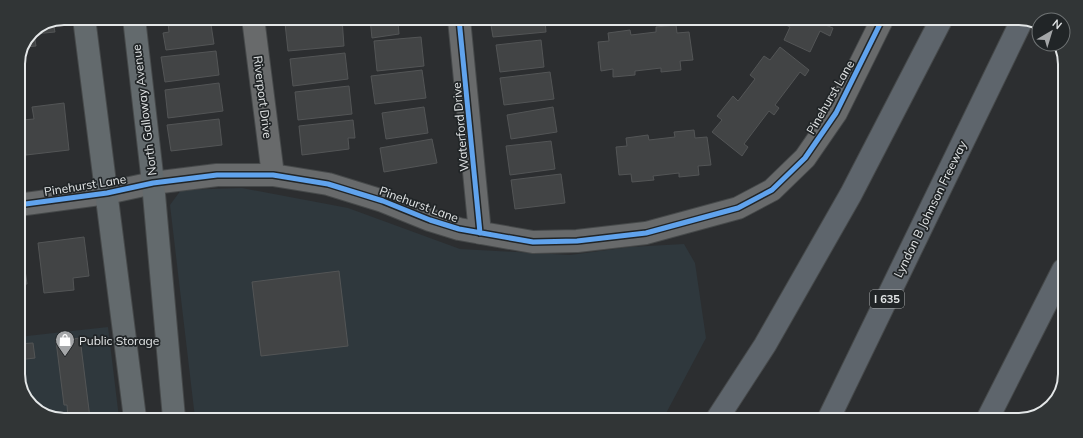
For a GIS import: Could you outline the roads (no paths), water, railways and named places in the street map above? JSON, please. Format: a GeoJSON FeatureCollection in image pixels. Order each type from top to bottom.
{"type":"FeatureCollection","features":[{"type":"Feature","properties":{"kind":"highway"},"geometry":{"type":"LineString","coordinates":[[721,413],[766,345],[851,194],[938,25]]}},
{"type":"Feature","properties":{"kind":"highway","name":"Lyndon B Johnson Freeway"},"geometry":{"type":"LineString","coordinates":[[831,413],[1020,25]]}},
{"type":"Feature","properties":{"kind":"highway"},"geometry":{"type":"LineString","coordinates":[[992,413],[1058,280]]}},
{"type":"Feature","properties":{"kind":"main road"},"geometry":{"type":"LineString","coordinates":[[85,25],[134,413]]}},
{"type":"Feature","properties":{"kind":"main road","name":"North Galloway Avenue"},"geometry":{"type":"LineString","coordinates":[[135,25],[153,183],[174,413]]}},
{"type":"Feature","properties":{"kind":"street","name":"Riverport Drive"},"geometry":{"type":"LineString","coordinates":[[254,25],[273,175]]}},
{"type":"Feature","properties":{"kind":"street","name":"Waterford Drive"},"geometry":{"type":"LineString","coordinates":[[460,25],[480,233]]}},
{"type":"Feature","properties":{"kind":"street","name":"Pinehurst Lane"},"geometry":{"type":"LineString","coordinates":[[25,204],[107,193],[153,183],[217,175],[273,175],[328,184],[382,201],[430,220],[480,233],[533,242],[577,241],[646,233],[704,218],[745,204],[772,190],[805,158],[836,113],[880,25]]}},
{"type":"Feature","properties":{"kind":"place","name":"Public Storage"},"geometry":{"type":"Point","coordinates":[65,357]}}]}
